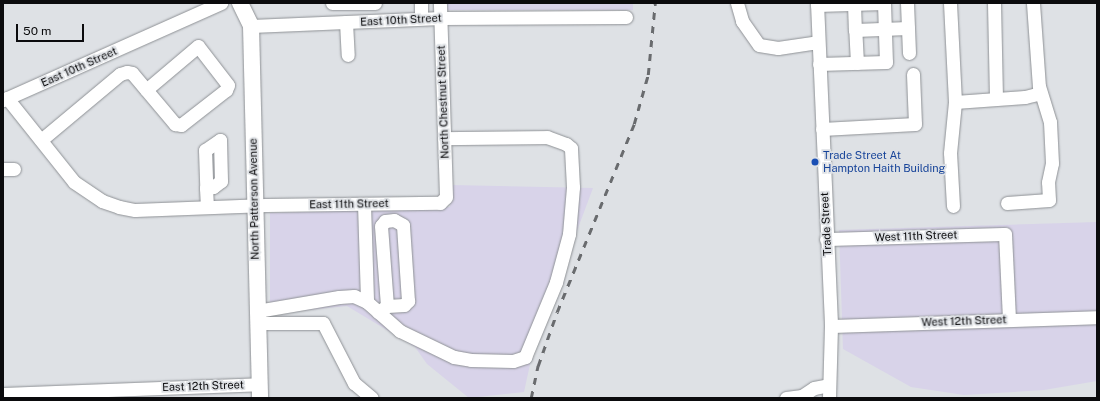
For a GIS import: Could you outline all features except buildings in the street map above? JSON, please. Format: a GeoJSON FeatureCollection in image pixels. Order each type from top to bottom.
{"type":"FeatureCollection","features":[{"type":"Feature","properties":{"kind":"main road","name":"North Patterson Avenue"},"geometry":{"type":"LineString","coordinates":[[240,3],[251,26],[254,206],[260,391]]}},
{"type":"Feature","properties":{"kind":"street","name":"East 10th Street"},"geometry":{"type":"LineString","coordinates":[[5,99],[221,3]]}},
{"type":"Feature","properties":{"kind":"street"},"geometry":{"type":"LineString","coordinates":[[348,55],[345,23],[337,4],[375,3]]}},
{"type":"Feature","properties":{"kind":"street"},"geometry":{"type":"LineString","coordinates":[[421,3],[421,18]]}},
{"type":"Feature","properties":{"kind":"street","name":"North Chestnut Street"},"geometry":{"type":"LineString","coordinates":[[440,3],[444,138],[444,201]]}},
{"type":"Feature","properties":{"kind":"street"},"geometry":{"type":"LineString","coordinates":[[737,3],[742,21],[759,45],[778,48],[818,42]]}},
{"type":"Feature","properties":{"kind":"street"},"geometry":{"type":"LineString","coordinates":[[817,4],[885,3],[886,62],[819,64]]}},
{"type":"Feature","properties":{"kind":"street"},"geometry":{"type":"LineString","coordinates":[[908,3],[909,53]]}},
{"type":"Feature","properties":{"kind":"street"},"geometry":{"type":"LineString","coordinates":[[950,3],[955,102],[950,153],[953,206]]}},
{"type":"Feature","properties":{"kind":"street"},"geometry":{"type":"LineString","coordinates":[[994,3],[996,98]]}},
{"type":"Feature","properties":{"kind":"street"},"geometry":{"type":"LineString","coordinates":[[1007,203],[1049,200],[1048,182],[1052,163],[1050,122],[1041,93],[1033,3]]}},
{"type":"Feature","properties":{"kind":"street","name":"Trade Street"},"geometry":{"type":"LineString","coordinates":[[817,4],[826,239],[831,326],[829,398]]}},
{"type":"Feature","properties":{"kind":"street"},"geometry":{"type":"LineString","coordinates":[[854,4],[857,63]]}},
{"type":"Feature","properties":{"kind":"street","name":"East 10th Street"},"geometry":{"type":"LineString","coordinates":[[251,26],[345,23],[421,18],[626,17]]}},
{"type":"Feature","properties":{"kind":"street"},"geometry":{"type":"LineString","coordinates":[[855,30],[908,28]]}},
{"type":"Feature","properties":{"kind":"street"},"geometry":{"type":"LineString","coordinates":[[40,140],[120,74],[132,74],[175,124],[182,125],[226,90],[228,85],[198,46],[146,90]]}},
{"type":"Feature","properties":{"kind":"street"},"geometry":{"type":"LineString","coordinates":[[822,129],[915,124],[914,74]]}},
{"type":"Feature","properties":{"kind":"street"},"geometry":{"type":"LineString","coordinates":[[955,102],[1025,97],[1041,93]]}},
{"type":"Feature","properties":{"kind":"street","name":"East 11th Street"},"geometry":{"type":"LineString","coordinates":[[5,99],[74,182],[102,201],[135,210],[444,201]]}},
{"type":"Feature","properties":{"kind":"street"},"geometry":{"type":"LineString","coordinates":[[257,317],[346,296],[363,299],[382,309],[400,331],[454,357],[471,360],[520,360],[529,352],[556,282],[569,234],[573,187],[571,148],[566,144],[547,137],[444,138]]}},
{"type":"Feature","properties":{"kind":"street"},"geometry":{"type":"LineString","coordinates":[[206,188],[206,207]]}},
{"type":"Feature","properties":{"kind":"street"},"geometry":{"type":"LineString","coordinates":[[364,204],[368,302]]}},
{"type":"Feature","properties":{"kind":"street"},"geometry":{"type":"LineString","coordinates":[[394,220],[403,225],[408,301],[404,305],[382,309],[381,226],[384,221],[394,220]]}},
{"type":"Feature","properties":{"kind":"street","name":"West 11th Street"},"geometry":{"type":"LineString","coordinates":[[826,239],[1005,234],[1009,320]]}},
{"type":"Feature","properties":{"kind":"street"},"geometry":{"type":"LineString","coordinates":[[257,317],[323,324],[354,383],[370,397]]}},
{"type":"Feature","properties":{"kind":"street","name":"West 12th Street"},"geometry":{"type":"LineString","coordinates":[[831,326],[1097,317]]}},
{"type":"Feature","properties":{"kind":"street"},"geometry":{"type":"LineString","coordinates":[[786,398],[802,396],[814,388],[830,385]]}},
{"type":"Feature","properties":{"kind":"street","name":"East 12th Street"},"geometry":{"type":"LineString","coordinates":[[3,394],[260,391]]}},
{"type":"Feature","properties":{"kind":"shaded area"},"geometry":{"type":"Polygon","coordinates":[[[446,3],[633,3],[633,10],[446,10],[446,3]]]}},
{"type":"Feature","properties":{"kind":"shaded area"},"geometry":{"type":"Polygon","coordinates":[[[451,185],[593,188],[534,346],[524,392],[469,398],[427,364],[415,347],[347,306],[270,314],[270,213],[450,207],[451,185]]]}},
{"type":"Feature","properties":{"kind":"shaded area"},"geometry":{"type":"Polygon","coordinates":[[[1097,222],[1097,381],[1044,390],[964,395],[911,387],[843,349],[839,230],[1097,222]]]}},
{"type":"Feature","properties":{"kind":"railway"},"geometry":{"type":"LineString","coordinates":[[531,398],[538,366],[557,312],[634,124],[648,75],[655,3]]}},
{"type":"Feature","properties":{"kind":"place","name":"Trade Street At Hampton Haith Building"},"geometry":{"type":"Point","coordinates":[815,162]}}]}
